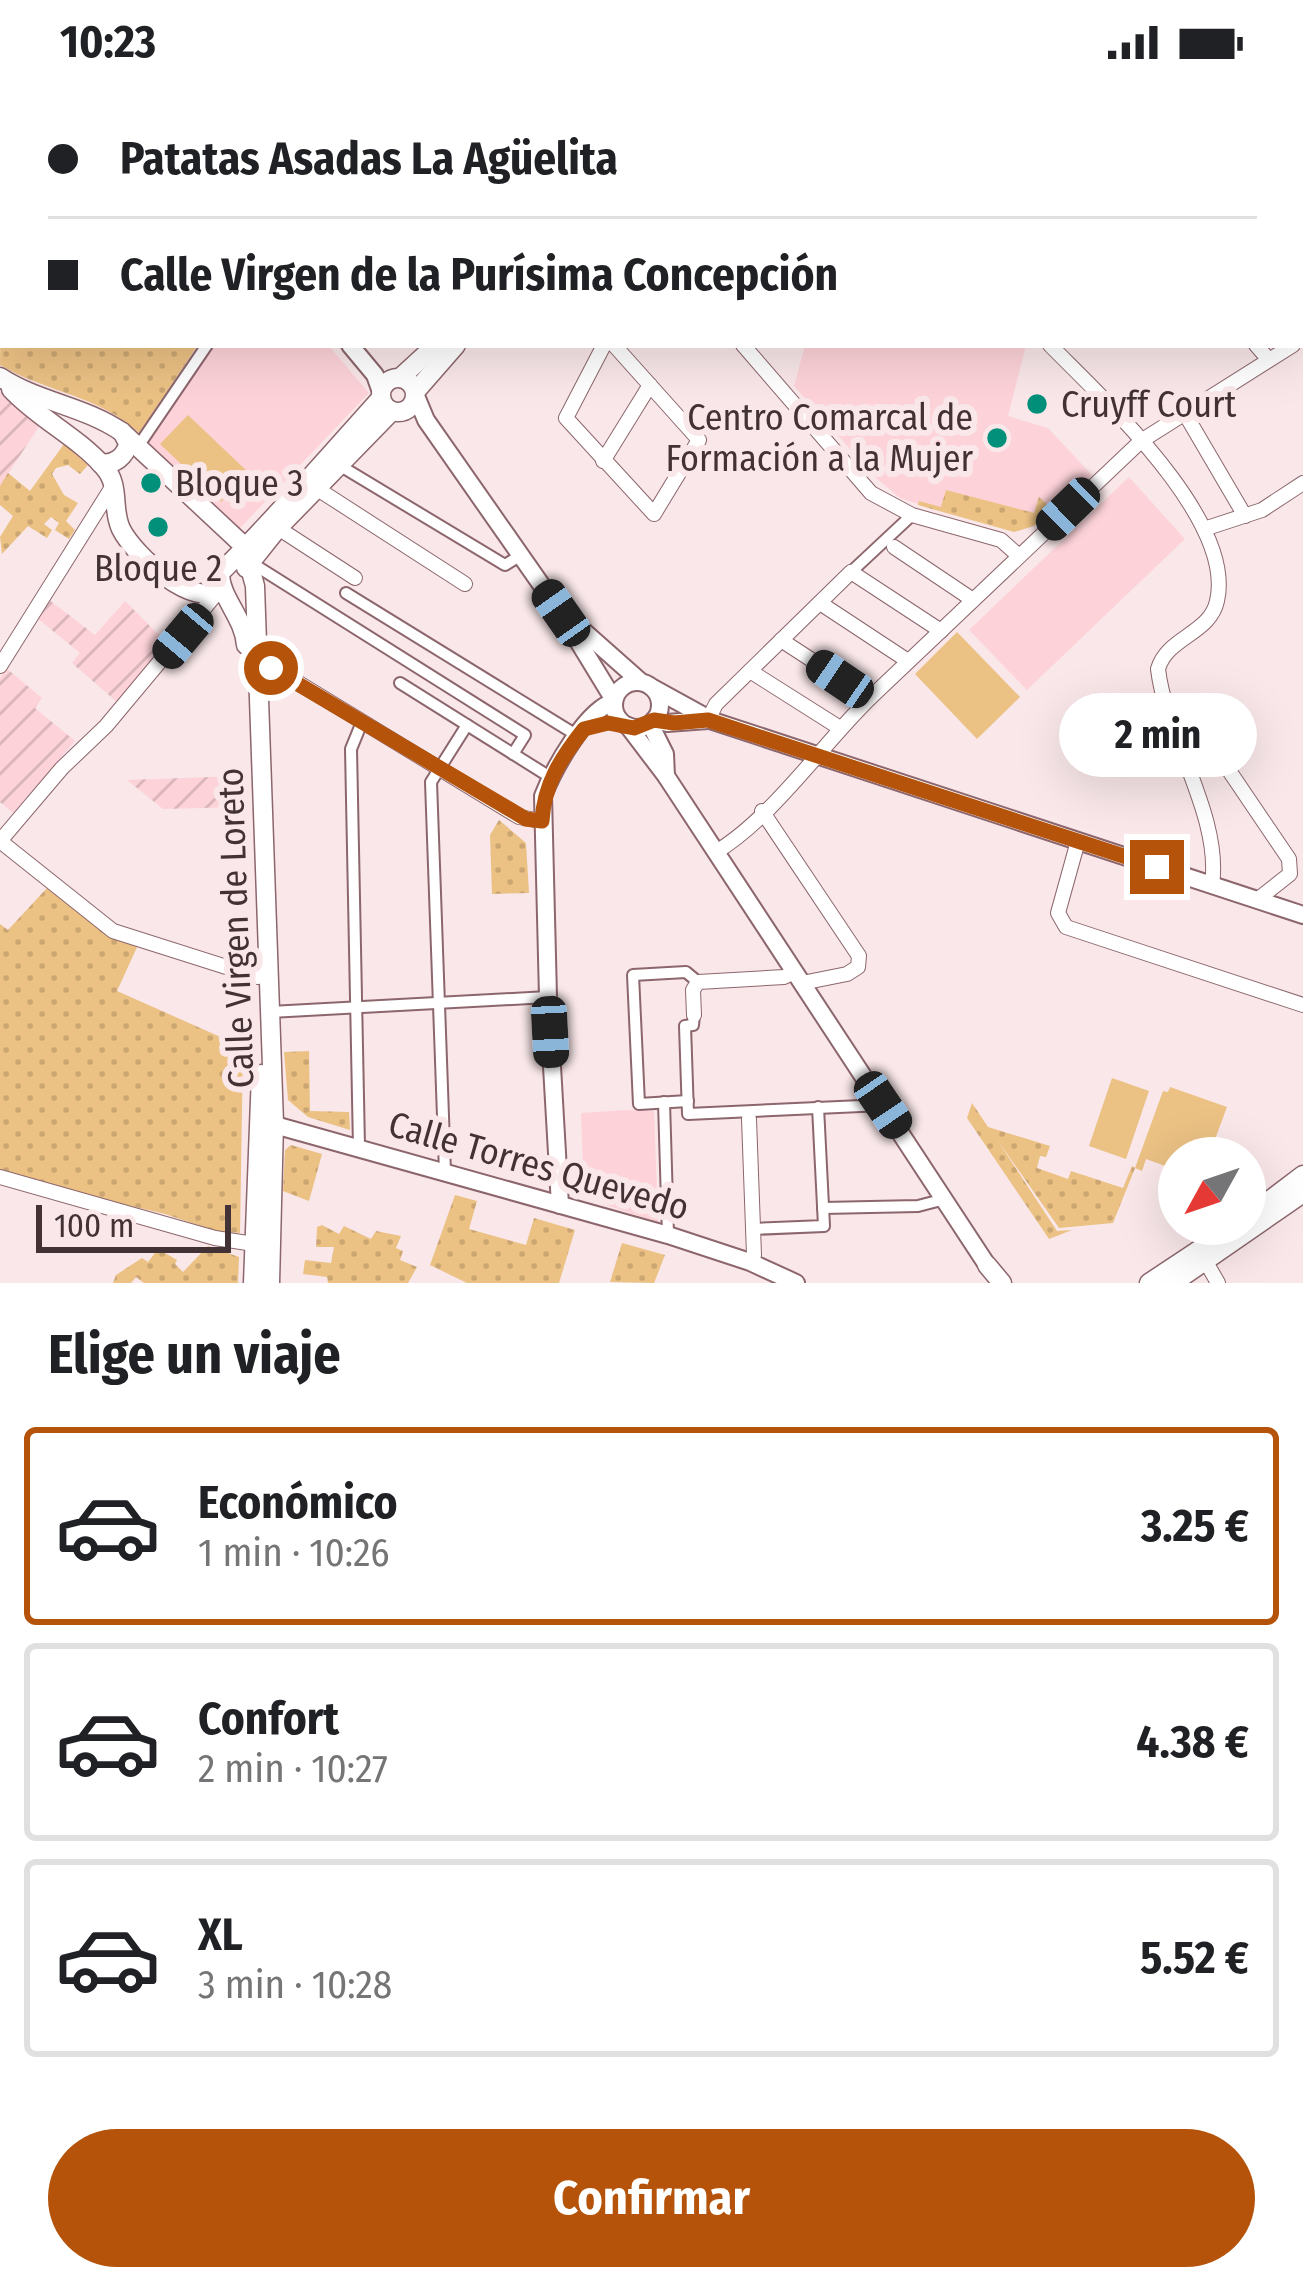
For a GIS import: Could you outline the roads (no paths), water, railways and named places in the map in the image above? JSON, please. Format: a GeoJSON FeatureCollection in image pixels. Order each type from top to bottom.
{"type":"FeatureCollection","features":[{"type":"Feature","properties":{"kind":"main road"},"geometry":{"type":"LineString","coordinates":[[245,567],[433,348]]}},
{"type":"Feature","properties":{"kind":"main road"},"geometry":{"type":"LineString","coordinates":[[2,379],[23,402],[100,463],[114,484],[118,521],[125,535],[211,595],[242,588],[245,567],[339,465],[395,392],[452,348]]}},
{"type":"Feature","properties":{"kind":"main road"},"geometry":{"type":"LineString","coordinates":[[2,379],[101,418],[139,445],[245,567]]}},
{"type":"Feature","properties":{"kind":"main road"},"geometry":{"type":"LineString","coordinates":[[78,445],[72,425],[85,417],[101,418]]}},
{"type":"Feature","properties":{"kind":"main road"},"geometry":{"type":"LineString","coordinates":[[100,463],[112,463],[125,452],[128,442],[122,432]]}},
{"type":"Feature","properties":{"kind":"main road","name":"Calle Virgen de Loreto"},"geometry":{"type":"LineString","coordinates":[[245,567],[270,1012],[253,1283]]}},
{"type":"Feature","properties":{"kind":"main road","name":"Calle Virgen de Loreto"},"geometry":{"type":"LineString","coordinates":[[211,595],[243,624],[253,664],[270,1283]]}},
{"type":"Feature","properties":{"kind":"main road"},"geometry":{"type":"LineString","coordinates":[[1266,1203],[1303,1175]]}},
{"type":"Feature","properties":{"kind":"main road"},"geometry":{"type":"LineString","coordinates":[[1173,1283],[1303,1193]]}},
{"type":"Feature","properties":{"kind":"main road"},"geometry":{"type":"LineString","coordinates":[[1149,1283],[1206,1245]]}},
{"type":"Feature","properties":{"kind":"main road"},"geometry":{"type":"LineString","coordinates":[[987,1265],[1000,1283]]}},
{"type":"Feature","properties":{"kind":"street"},"geometry":{"type":"LineString","coordinates":[[139,445],[205,348]]}},
{"type":"Feature","properties":{"kind":"street"},"geometry":{"type":"LineString","coordinates":[[353,348],[426,420],[561,613],[625,725],[666,776],[987,1265]]}},
{"type":"Feature","properties":{"kind":"street"},"geometry":{"type":"LineString","coordinates":[[602,348],[566,418],[650,514],[658,511],[699,440],[617,348]]}},
{"type":"Feature","properties":{"kind":"street"},"geometry":{"type":"LineString","coordinates":[[746,348],[865,487],[912,515],[1001,540],[1019,556]]}},
{"type":"Feature","properties":{"kind":"street"},"geometry":{"type":"LineString","coordinates":[[1054,348],[1187,496],[1204,529],[1217,572],[1215,608],[1208,621],[1162,656],[1158,669],[1214,859],[1212,885]]}},
{"type":"Feature","properties":{"kind":"street"},"geometry":{"type":"LineString","coordinates":[[1259,348],[1269,360]]}},
{"type":"Feature","properties":{"kind":"street"},"geometry":{"type":"LineString","coordinates":[[716,852],[762,812],[908,661],[1141,441],[1288,348]]}},
{"type":"Feature","properties":{"kind":"street"},"geometry":{"type":"LineString","coordinates":[[603,461],[650,386]]}},
{"type":"Feature","properties":{"kind":"street"},"geometry":{"type":"LineString","coordinates":[[1184,412],[1246,516]]}},
{"type":"Feature","properties":{"kind":"street"},"geometry":{"type":"LineString","coordinates":[[339,465],[506,565],[520,555]]}},
{"type":"Feature","properties":{"kind":"street"},"geometry":{"type":"LineString","coordinates":[[0,666],[114,484]]}},
{"type":"Feature","properties":{"kind":"street"},"geometry":{"type":"LineString","coordinates":[[316,488],[465,584]]}},
{"type":"Feature","properties":{"kind":"street"},"geometry":{"type":"LineString","coordinates":[[1204,529],[1302,490]]}},
{"type":"Feature","properties":{"kind":"street"},"geometry":{"type":"LineString","coordinates":[[665,754],[676,735],[701,721],[851,572],[889,544],[912,515]]}},
{"type":"Feature","properties":{"kind":"street"},"geometry":{"type":"LineString","coordinates":[[94,516],[106,519],[125,535]]}},
{"type":"Feature","properties":{"kind":"street"},"geometry":{"type":"LineString","coordinates":[[278,527],[355,578]]}},
{"type":"Feature","properties":{"kind":"street"},"geometry":{"type":"LineString","coordinates":[[889,544],[973,600]]}},
{"type":"Feature","properties":{"kind":"street"},"geometry":{"type":"LineString","coordinates":[[245,567],[525,735],[513,754]]}},
{"type":"Feature","properties":{"kind":"street"},"geometry":{"type":"LineString","coordinates":[[851,572],[941,631]]}},
{"type":"Feature","properties":{"kind":"street"},"geometry":{"type":"LineString","coordinates":[[346,593],[581,733],[652,722],[701,721],[818,754],[1303,915]]}},
{"type":"Feature","properties":{"kind":"street"},"geometry":{"type":"LineString","coordinates":[[211,595],[0,841],[113,932],[258,977]]}},
{"type":"Feature","properties":{"kind":"street"},"geometry":{"type":"LineString","coordinates":[[820,603],[908,661]]}},
{"type":"Feature","properties":{"kind":"street"},"geometry":{"type":"LineString","coordinates":[[561,613],[647,685],[701,721]]}},
{"type":"Feature","properties":{"kind":"street"},"geometry":{"type":"LineString","coordinates":[[782,640],[870,698]]}},
{"type":"Feature","properties":{"kind":"street"},"geometry":{"type":"LineString","coordinates":[[253,664],[279,671],[519,817],[542,821]]}},
{"type":"Feature","properties":{"kind":"street"},"geometry":{"type":"LineString","coordinates":[[750,671],[840,728]]}},
{"type":"Feature","properties":{"kind":"street"},"geometry":{"type":"LineString","coordinates":[[400,683],[550,777]]}},
{"type":"Feature","properties":{"kind":"street"},"geometry":{"type":"LineString","coordinates":[[560,1205],[543,796],[550,777],[600,706],[614,701],[621,688],[647,685]]}},
{"type":"Feature","properties":{"kind":"street"},"geometry":{"type":"LineString","coordinates":[[647,685],[660,700],[652,722],[665,754],[666,776]]}},
{"type":"Feature","properties":{"kind":"street"},"geometry":{"type":"LineString","coordinates":[[359,1148],[350,749],[362,722]]}},
{"type":"Feature","properties":{"kind":"street"},"geometry":{"type":"LineString","coordinates":[[445,1172],[430,782],[467,725]]}},
{"type":"Feature","properties":{"kind":"street"},"geometry":{"type":"LineString","coordinates":[[1180,744],[1226,766],[1289,859],[1290,874],[1257,900]]}},
{"type":"Feature","properties":{"kind":"street"},"geometry":{"type":"LineString","coordinates":[[762,812],[823,898],[860,962],[847,974],[799,978],[698,982],[686,972],[633,974],[639,1103],[664,1102],[749,1115],[883,1105]]}},
{"type":"Feature","properties":{"kind":"street"},"geometry":{"type":"LineString","coordinates":[[1078,841],[1058,913],[1066,927],[1303,1005]]}},
{"type":"Feature","properties":{"kind":"street"},"geometry":{"type":"LineString","coordinates":[[688,1108],[689,1021],[698,982]]}},
{"type":"Feature","properties":{"kind":"street"},"geometry":{"type":"LineString","coordinates":[[270,1012],[548,997]]}},
{"type":"Feature","properties":{"kind":"street"},"geometry":{"type":"LineString","coordinates":[[664,1102],[668,1235]]}},
{"type":"Feature","properties":{"kind":"street"},"geometry":{"type":"LineString","coordinates":[[753,1229],[824,1226],[818,1107]]}},
{"type":"Feature","properties":{"kind":"street"},"geometry":{"type":"LineString","coordinates":[[749,1115],[754,1255],[750,1262]]}},
{"type":"Feature","properties":{"kind":"street","name":"Calle Torres Quevedo"},"geometry":{"type":"LineString","coordinates":[[266,1122],[668,1235],[796,1283]]}},
{"type":"Feature","properties":{"kind":"street"},"geometry":{"type":"LineString","coordinates":[[0,1177],[215,1238],[254,1244]]}},
{"type":"Feature","properties":{"kind":"street"},"geometry":{"type":"LineString","coordinates":[[823,1208],[918,1206],[945,1199]]}},
{"type":"Feature","properties":{"kind":"street"},"geometry":{"type":"LineString","coordinates":[[1206,1262],[1218,1283]]}},
{"type":"Feature","properties":{"kind":"place","name":"Cruyff Court"},"geometry":{"type":"Point","coordinates":[1037,404]}},
{"type":"Feature","properties":{"kind":"place","name":"Centro Comarcal de Formación a la Mujer"},"geometry":{"type":"Point","coordinates":[997,438]}},
{"type":"Feature","properties":{"kind":"place","name":"Bloque 3"},"geometry":{"type":"Point","coordinates":[151,483]}},
{"type":"Feature","properties":{"kind":"place","name":"Bloque 2"},"geometry":{"type":"Point","coordinates":[158,527]}}]}
